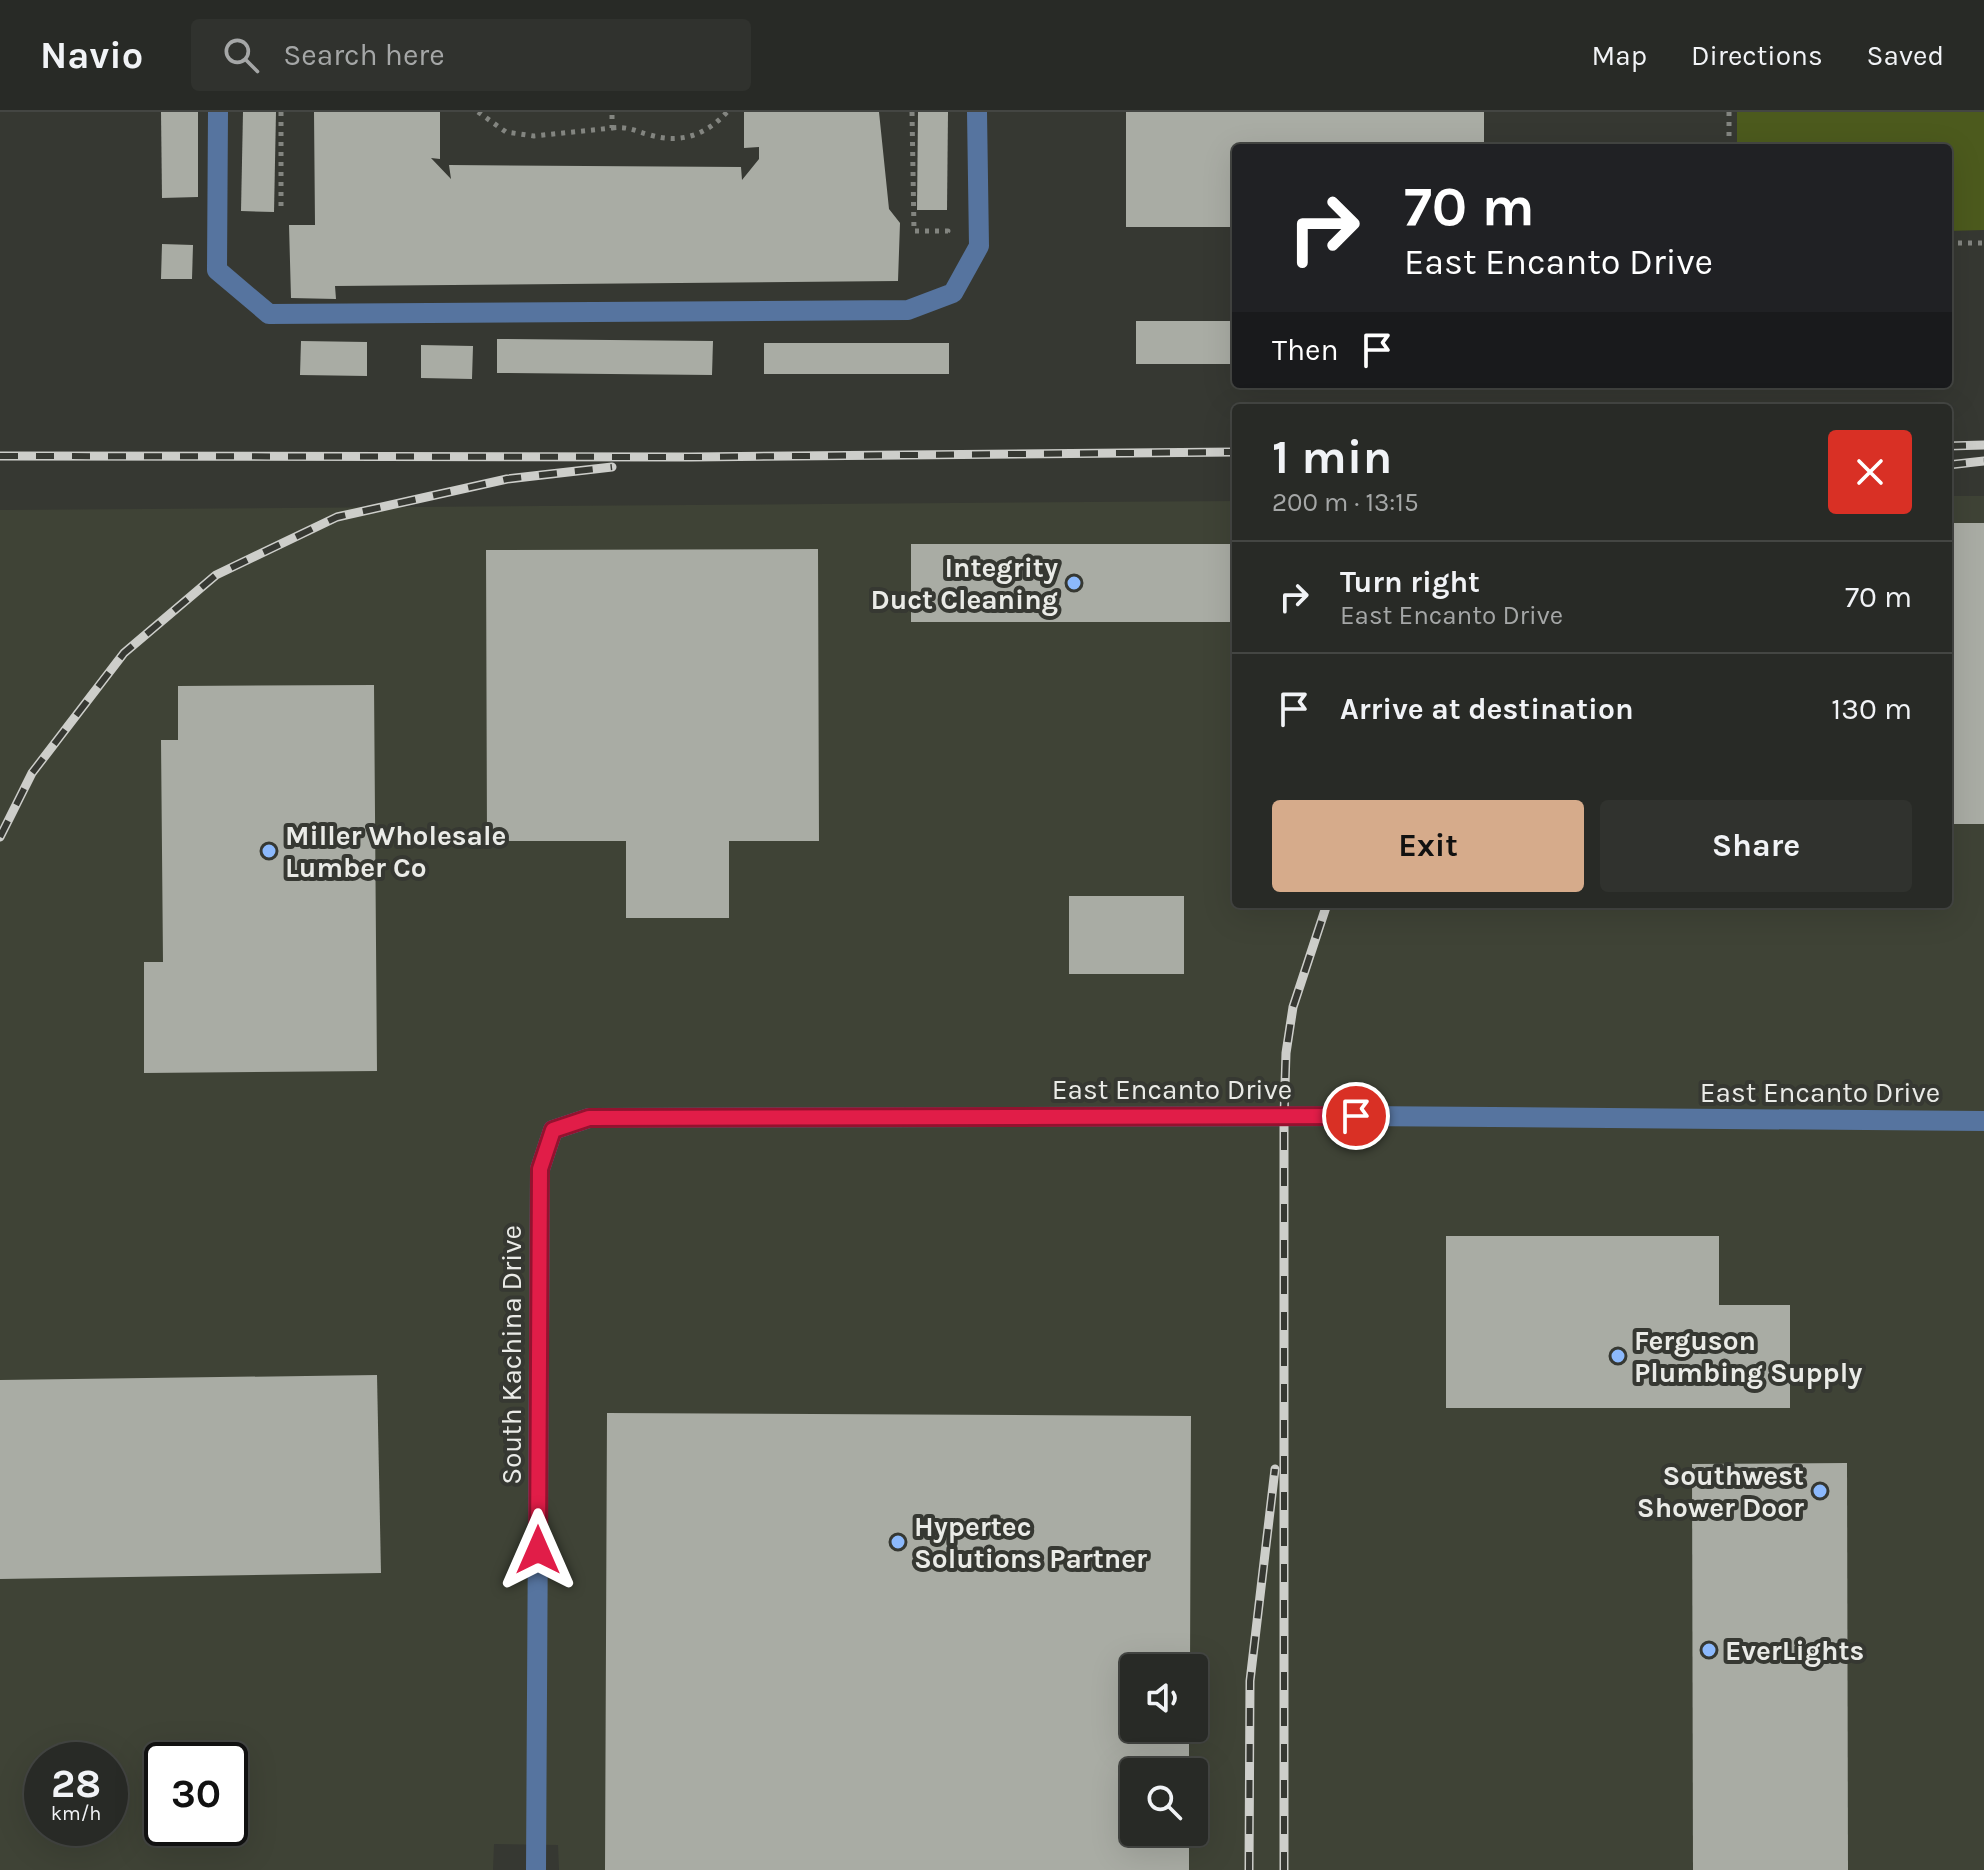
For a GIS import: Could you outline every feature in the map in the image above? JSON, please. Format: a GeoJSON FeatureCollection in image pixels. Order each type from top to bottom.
{"type":"FeatureCollection","features":[{"type":"Feature","properties":{"kind":"street"},"geometry":{"type":"LineString","coordinates":[[218,112],[217,270],[269,314],[908,310],[953,293],[979,246],[977,112]]}},
{"type":"Feature","properties":{"kind":"street","name":"East Encanto Drive"},"geometry":{"type":"LineString","coordinates":[[553,1130],[589,1118],[1356,1116],[1984,1121]]}},
{"type":"Feature","properties":{"kind":"street","name":"South Kachina Drive"},"geometry":{"type":"LineString","coordinates":[[536,1870],[540,1169],[553,1130]]}},
{"type":"Feature","properties":{"kind":"path"},"geometry":{"type":"LineString","coordinates":[[281,112],[281,207]]}},
{"type":"Feature","properties":{"kind":"path"},"geometry":{"type":"LineString","coordinates":[[478,112],[506,132],[534,136],[628,126],[651,136],[680,140],[713,127],[727,112]]}},
{"type":"Feature","properties":{"kind":"path"},"geometry":{"type":"LineString","coordinates":[[612,112],[612,128]]}},
{"type":"Feature","properties":{"kind":"path"},"geometry":{"type":"LineString","coordinates":[[912,112],[914,231],[948,231],[944,245]]}},
{"type":"Feature","properties":{"kind":"path"},"geometry":{"type":"LineString","coordinates":[[1729,112],[1729,144]]}},
{"type":"Feature","properties":{"kind":"path"},"geometry":{"type":"LineString","coordinates":[[1952,243],[1984,243]]}},
{"type":"Feature","properties":{"kind":"shaded area"},"geometry":{"type":"Polygon","coordinates":[[[1952,496],[1984,496],[1984,1870],[559,1870],[558,1845],[494,1844],[493,1870],[0,1870],[0,510],[1232,501],[1232,908],[1952,908],[1952,496]]]}},
{"type":"Feature","properties":{"kind":"green space"},"geometry":{"type":"Polygon","coordinates":[[[1737,112],[1984,112],[1984,230],[1952,231],[1952,144],[1737,144],[1737,112]]]}},
{"type":"Feature","properties":{"kind":"building"},"geometry":{"type":"Polygon","coordinates":[[[161,112],[198,112],[198,197],[162,198],[161,112]]]}},
{"type":"Feature","properties":{"kind":"building"},"geometry":{"type":"Polygon","coordinates":[[[243,112],[276,112],[274,212],[241,211],[243,112]]]}},
{"type":"Feature","properties":{"kind":"building"},"geometry":{"type":"Polygon","coordinates":[[[314,112],[440,112],[440,159],[431,158],[451,179],[449,165],[741,167],[742,180],[759,159],[759,147],[744,148],[744,112],[879,112],[889,209],[900,223],[898,281],[335,286],[336,299],[291,298],[289,225],[315,225],[314,112]]]}},
{"type":"Feature","properties":{"kind":"building"},"geometry":{"type":"Polygon","coordinates":[[[918,112],[948,112],[947,210],[917,210],[918,112]]]}},
{"type":"Feature","properties":{"kind":"building"},"geometry":{"type":"Polygon","coordinates":[[[1126,112],[1484,112],[1484,144],[1232,144],[1232,227],[1126,227],[1126,112]]]}},
{"type":"Feature","properties":{"kind":"building"},"geometry":{"type":"Polygon","coordinates":[[[162,244],[193,245],[192,279],[161,279],[162,244]]]}},
{"type":"Feature","properties":{"kind":"building"},"geometry":{"type":"Polygon","coordinates":[[[1136,321],[1232,321],[1232,364],[1136,364],[1136,321]]]}},
{"type":"Feature","properties":{"kind":"building"},"geometry":{"type":"Polygon","coordinates":[[[497,339],[713,341],[712,375],[497,373],[497,339]]]}},
{"type":"Feature","properties":{"kind":"building"},"geometry":{"type":"Polygon","coordinates":[[[301,341],[367,342],[367,376],[300,375],[301,341]]]}},
{"type":"Feature","properties":{"kind":"building"},"geometry":{"type":"Polygon","coordinates":[[[764,343],[949,343],[949,374],[764,374],[764,343]]]}},
{"type":"Feature","properties":{"kind":"building"},"geometry":{"type":"Polygon","coordinates":[[[421,345],[473,346],[472,379],[421,378],[421,345]]]}},
{"type":"Feature","properties":{"kind":"building"},"geometry":{"type":"Polygon","coordinates":[[[1952,523],[1984,523],[1984,824],[1952,824],[1952,523]]]}},
{"type":"Feature","properties":{"kind":"building","name":"Integrity Duct Cleaning"},"geometry":{"type":"Polygon","coordinates":[[[911,544],[1232,544],[1232,622],[911,622],[911,544]]]}},
{"type":"Feature","properties":{"kind":"building"},"geometry":{"type":"Polygon","coordinates":[[[818,549],[819,841],[729,841],[729,918],[626,918],[626,841],[487,841],[486,550],[818,549]]]}},
{"type":"Feature","properties":{"kind":"building","name":"Miller Wholesale Lumber Co"},"geometry":{"type":"Polygon","coordinates":[[[374,685],[377,1071],[144,1073],[144,962],[163,962],[161,740],[178,740],[178,686],[374,685]]]}},
{"type":"Feature","properties":{"kind":"building"},"geometry":{"type":"Polygon","coordinates":[[[1069,896],[1184,896],[1184,974],[1069,974],[1069,896]]]}},
{"type":"Feature","properties":{"kind":"building","name":"Ferguson Plumbing Supply"},"geometry":{"type":"Polygon","coordinates":[[[1446,1236],[1719,1236],[1719,1305],[1790,1305],[1790,1408],[1446,1408],[1446,1236]]]}},
{"type":"Feature","properties":{"kind":"building"},"geometry":{"type":"Polygon","coordinates":[[[377,1375],[381,1573],[0,1579],[0,1380],[377,1375]]]}},
{"type":"Feature","properties":{"kind":"building","name":"Hypertec Solutions Partner"},"geometry":{"type":"Polygon","coordinates":[[[607,1413],[1191,1416],[1190,1654],[1120,1654],[1120,1742],[1189,1742],[1189,1758],[1120,1758],[1120,1846],[1189,1846],[1189,1870],[605,1870],[607,1413]]]}},
{"type":"Feature","properties":{"kind":"building"},"geometry":{"type":"Polygon","coordinates":[[[1847,1463],[1848,1870],[1693,1870],[1692,1464],[1847,1463]]]}},
{"type":"Feature","properties":{"kind":"railway"},"geometry":{"type":"LineString","coordinates":[[1952,446],[1984,445]]}},
{"type":"Feature","properties":{"kind":"railway"},"geometry":{"type":"LineString","coordinates":[[0,456],[691,457],[1232,452]]}},
{"type":"Feature","properties":{"kind":"railway"},"geometry":{"type":"LineString","coordinates":[[1952,465],[1984,461]]}},
{"type":"Feature","properties":{"kind":"railway"},"geometry":{"type":"LineString","coordinates":[[0,837],[32,773],[124,653],[216,575],[337,517],[507,479],[612,467]]}},
{"type":"Feature","properties":{"kind":"railway"},"geometry":{"type":"LineString","coordinates":[[1284,1870],[1286,1053],[1293,1007],[1326,908]]}},
{"type":"Feature","properties":{"kind":"railway"},"geometry":{"type":"LineString","coordinates":[[1249,1870],[1250,1681],[1275,1469]]}},
{"type":"Feature","properties":{"kind":"place","name":"Integrity Duct Cleaning"},"geometry":{"type":"Point","coordinates":[1074,583]}},
{"type":"Feature","properties":{"kind":"place","name":"Miller Wholesale Lumber Co"},"geometry":{"type":"Point","coordinates":[269,851]}},
{"type":"Feature","properties":{"kind":"place","name":"Ferguson Plumbing Supply"},"geometry":{"type":"Point","coordinates":[1618,1356]}},
{"type":"Feature","properties":{"kind":"place","name":"Southwest Shower Door"},"geometry":{"type":"Point","coordinates":[1820,1491]}},
{"type":"Feature","properties":{"kind":"place","name":"Hypertec Solutions Partner"},"geometry":{"type":"Point","coordinates":[898,1542]}},
{"type":"Feature","properties":{"kind":"place","name":"EverLights"},"geometry":{"type":"Point","coordinates":[1709,1650]}},
{"type":"Feature","properties":{"kind":"route"},"geometry":{"type":"LineString","coordinates":[[538,1550],[540,1169],[553,1130],[589,1118],[1356,1116]]}}]}
